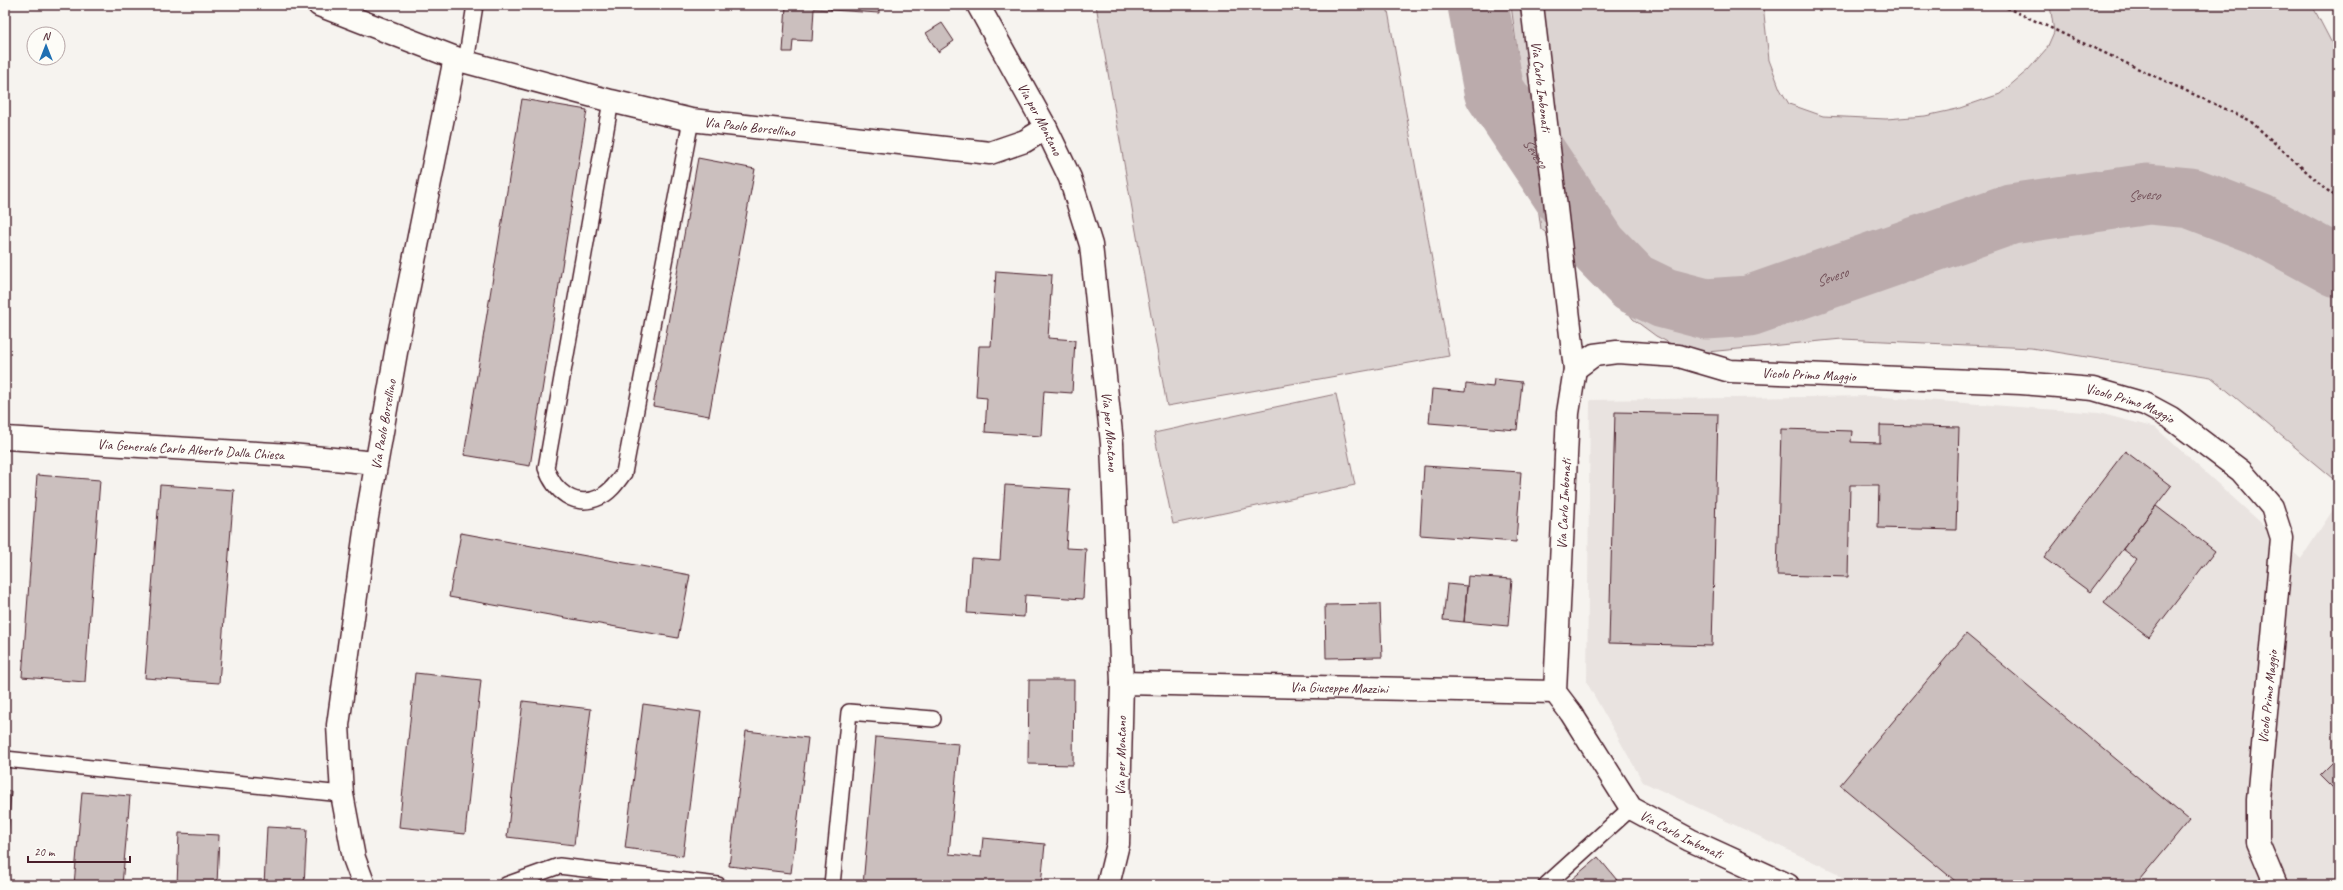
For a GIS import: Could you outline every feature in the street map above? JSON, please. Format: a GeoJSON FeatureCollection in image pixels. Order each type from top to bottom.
{"type":"FeatureCollection","features":[{"type":"Feature","properties":{"kind":"street","name":"Via Paolo Borsellino"},"geometry":{"type":"LineString","coordinates":[[319,5],[461,60],[611,101],[691,120],[990,153],[1025,142],[1046,128]]}},
{"type":"Feature","properties":{"kind":"street","name":"Via per Montano"},"geometry":{"type":"LineString","coordinates":[[978,5],[1046,128],[1070,178],[1091,245],[1112,443],[1122,683],[1118,844],[1108,885]]}},
{"type":"Feature","properties":{"kind":"street","name":"Via Carlo Imbonati"},"geometry":{"type":"LineString","coordinates":[[1532,5],[1575,369],[1568,413],[1555,692],[1571,713],[1630,808],[1690,840],[1788,885]]}},
{"type":"Feature","properties":{"kind":"street","name":"Via Paolo Borsellino"},"geometry":{"type":"LineString","coordinates":[[364,885],[354,858],[342,794],[338,725],[353,608],[376,463],[400,327],[461,60]]}},
{"type":"Feature","properties":{"kind":"street","name":"Vicolo Primo Maggio"},"geometry":{"type":"LineString","coordinates":[[1575,369],[1594,355],[1617,352],[1679,356],[1730,371],[2021,382],[2093,389],[2145,404],[2171,418],[2241,471],[2272,507],[2282,538],[2258,800],[2258,842],[2276,885]]}},
{"type":"Feature","properties":{"kind":"street","name":"Via Generale Carlo Alberto Dalla Chiesa"},"geometry":{"type":"LineString","coordinates":[[5,438],[291,455],[376,463]]}},
{"type":"Feature","properties":{"kind":"street","name":"Via Giuseppe Mazzini"},"geometry":{"type":"LineString","coordinates":[[1122,683],[1555,692]]}},
{"type":"Feature","properties":{"kind":"lane"},"geometry":{"type":"LineString","coordinates":[[461,60],[475,5]]}},
{"type":"Feature","properties":{"kind":"lane"},"geometry":{"type":"LineString","coordinates":[[611,101],[546,468],[550,479],[557,489],[566,496],[577,500],[600,497],[610,491],[624,473],[691,120]]}},
{"type":"Feature","properties":{"kind":"lane"},"geometry":{"type":"LineString","coordinates":[[832,885],[849,712],[933,719]]}},
{"type":"Feature","properties":{"kind":"lane"},"geometry":{"type":"LineString","coordinates":[[5,759],[342,794]]}},
{"type":"Feature","properties":{"kind":"lane"},"geometry":{"type":"LineString","coordinates":[[1546,885],[1630,808]]}},
{"type":"Feature","properties":{"kind":"lane"},"geometry":{"type":"LineString","coordinates":[[506,885],[559,866],[718,885]]}},
{"type":"Feature","properties":{"kind":"path"},"geometry":{"type":"LineString","coordinates":[[2001,5],[2249,120],[2327,190],[2338,198]]}},
{"type":"Feature","properties":{"kind":"shaded area"},"geometry":{"type":"Polygon","coordinates":[[[1096,5],[1387,5],[1449,356],[1167,406],[1096,5]]]}},
{"type":"Feature","properties":{"kind":"shaded area"},"geometry":{"type":"Polygon","coordinates":[[[1511,5],[1763,5],[1769,60],[1780,89],[1789,104],[1823,116],[1886,119],[1925,116],[1957,109],[2000,94],[2028,70],[2047,48],[2054,32],[2050,5],[2312,5],[2338,55],[2338,483],[2211,377],[2031,348],[1842,339],[1707,352],[1683,350],[1656,336],[1633,319],[1600,274],[1541,229],[1511,5]]]}},
{"type":"Feature","properties":{"kind":"shaded area"},"geometry":{"type":"Polygon","coordinates":[[[1336,394],[1355,485],[1173,524],[1154,433],[1336,394]]]}},
{"type":"Feature","properties":{"kind":"shaded area"},"geometry":{"type":"Polygon","coordinates":[[[1871,396],[2099,413],[2156,428],[2301,559],[2338,502],[2338,885],[1847,885],[1837,873],[1643,782],[1587,683],[1590,400],[1871,396]]]}},
{"type":"Feature","properties":{"kind":"building"},"geometry":{"type":"Polygon","coordinates":[[[786,5],[831,5],[831,10],[814,9],[812,41],[793,40],[792,52],[783,52],[786,5]]]}},
{"type":"Feature","properties":{"kind":"building"},"geometry":{"type":"Polygon","coordinates":[[[831,5],[879,5],[879,13],[831,10],[831,5]]]}},
{"type":"Feature","properties":{"kind":"building"},"geometry":{"type":"Polygon","coordinates":[[[942,23],[954,41],[938,52],[926,33],[942,23]]]}},
{"type":"Feature","properties":{"kind":"building"},"geometry":{"type":"Polygon","coordinates":[[[522,99],[587,110],[530,466],[464,455],[522,99]]]}},
{"type":"Feature","properties":{"kind":"building"},"geometry":{"type":"Polygon","coordinates":[[[698,158],[755,169],[709,416],[653,406],[698,158]]]}},
{"type":"Feature","properties":{"kind":"building"},"geometry":{"type":"Polygon","coordinates":[[[996,271],[1052,275],[1048,338],[1075,340],[1072,393],[1044,391],[1041,436],[985,432],[987,398],[976,397],[979,346],[991,346],[996,271]]]}},
{"type":"Feature","properties":{"kind":"building"},"geometry":{"type":"Polygon","coordinates":[[[1494,379],[1522,382],[1517,430],[1429,423],[1432,389],[1465,392],[1466,384],[1493,387],[1494,379]]]}},
{"type":"Feature","properties":{"kind":"building"},"geometry":{"type":"Polygon","coordinates":[[[1615,412],[1718,414],[1712,646],[1609,643],[1615,412]]]}},
{"type":"Feature","properties":{"kind":"building"},"geometry":{"type":"Polygon","coordinates":[[[1880,425],[1959,427],[1956,530],[1878,528],[1879,485],[1850,485],[1848,577],[1777,575],[1781,429],[1852,431],[1851,442],[1880,443],[1880,425]]]}},
{"type":"Feature","properties":{"kind":"building"},"geometry":{"type":"Polygon","coordinates":[[[2125,451],[2171,486],[2090,592],[2044,558],[2125,451]]]}},
{"type":"Feature","properties":{"kind":"building"},"geometry":{"type":"Polygon","coordinates":[[[1424,466],[1521,472],[1516,542],[1420,535],[1424,466]]]}},
{"type":"Feature","properties":{"kind":"building"},"geometry":{"type":"Polygon","coordinates":[[[37,475],[100,480],[85,682],[22,677],[37,475]]]}},
{"type":"Feature","properties":{"kind":"building"},"geometry":{"type":"Polygon","coordinates":[[[160,485],[234,490],[219,683],[145,678],[160,485]]]}},
{"type":"Feature","properties":{"kind":"building"},"geometry":{"type":"Polygon","coordinates":[[[1005,485],[1070,489],[1066,548],[1086,549],[1083,599],[1025,595],[1024,617],[967,613],[971,558],[1000,560],[1005,485]]]}},
{"type":"Feature","properties":{"kind":"building"},"geometry":{"type":"Polygon","coordinates":[[[2156,506],[2215,551],[2149,637],[2104,603],[2137,560],[2123,549],[2156,506]]]}},
{"type":"Feature","properties":{"kind":"building"},"geometry":{"type":"Polygon","coordinates":[[[461,533],[690,575],[678,638],[449,597],[461,533]]]}},
{"type":"Feature","properties":{"kind":"building"},"geometry":{"type":"Polygon","coordinates":[[[1468,576],[1512,579],[1508,626],[1464,622],[1468,576]]]}},
{"type":"Feature","properties":{"kind":"building"},"geometry":{"type":"Polygon","coordinates":[[[1447,584],[1467,586],[1464,622],[1443,620],[1447,584]]]}},
{"type":"Feature","properties":{"kind":"building"},"geometry":{"type":"Polygon","coordinates":[[[1380,604],[1382,657],[1326,658],[1325,605],[1380,604]]]}},
{"type":"Feature","properties":{"kind":"building"},"geometry":{"type":"Polygon","coordinates":[[[1966,634],[2189,820],[2135,885],[1960,885],[1840,785],[1966,634]]]}},
{"type":"Feature","properties":{"kind":"building"},"geometry":{"type":"Polygon","coordinates":[[[415,673],[481,680],[465,834],[399,827],[415,673]]]}},
{"type":"Feature","properties":{"kind":"building"},"geometry":{"type":"Polygon","coordinates":[[[1029,680],[1074,680],[1073,765],[1028,764],[1029,680]]]}},
{"type":"Feature","properties":{"kind":"building"},"geometry":{"type":"Polygon","coordinates":[[[523,701],[591,709],[574,845],[507,837],[523,701]]]}},
{"type":"Feature","properties":{"kind":"building"},"geometry":{"type":"Polygon","coordinates":[[[643,704],[701,712],[683,856],[625,848],[643,704]]]}},
{"type":"Feature","properties":{"kind":"building"},"geometry":{"type":"Polygon","coordinates":[[[746,731],[808,738],[791,873],[729,866],[746,731]]]}},
{"type":"Feature","properties":{"kind":"building"},"geometry":{"type":"Polygon","coordinates":[[[876,737],[959,744],[949,854],[981,857],[983,838],[1045,844],[1041,885],[863,885],[876,737]]]}},
{"type":"Feature","properties":{"kind":"building"},"geometry":{"type":"Polygon","coordinates":[[[2338,757],[2338,793],[2320,775],[2338,757]]]}},
{"type":"Feature","properties":{"kind":"building"},"geometry":{"type":"Polygon","coordinates":[[[5,791],[11,791],[7,853],[5,853],[5,791]]]}},
{"type":"Feature","properties":{"kind":"building"},"geometry":{"type":"Polygon","coordinates":[[[82,792],[130,796],[122,885],[74,885],[82,792]]]}},
{"type":"Feature","properties":{"kind":"building"},"geometry":{"type":"Polygon","coordinates":[[[267,827],[307,829],[304,885],[264,885],[267,827]]]}},
{"type":"Feature","properties":{"kind":"building"},"geometry":{"type":"Polygon","coordinates":[[[179,833],[219,835],[217,885],[177,885],[179,833]]]}},
{"type":"Feature","properties":{"kind":"building"},"geometry":{"type":"Polygon","coordinates":[[[1598,857],[1621,885],[1565,885],[1598,857]]]}},
{"type":"Feature","properties":{"kind":"waterway","name":"Seveso"},"geometry":{"type":"LineString","coordinates":[[1478,5],[1494,91],[1598,247],[1633,283],[1664,298],[1706,309],[1749,306],[2011,214],[2148,194],[2191,198],[2259,224],[2338,267]]}}]}
